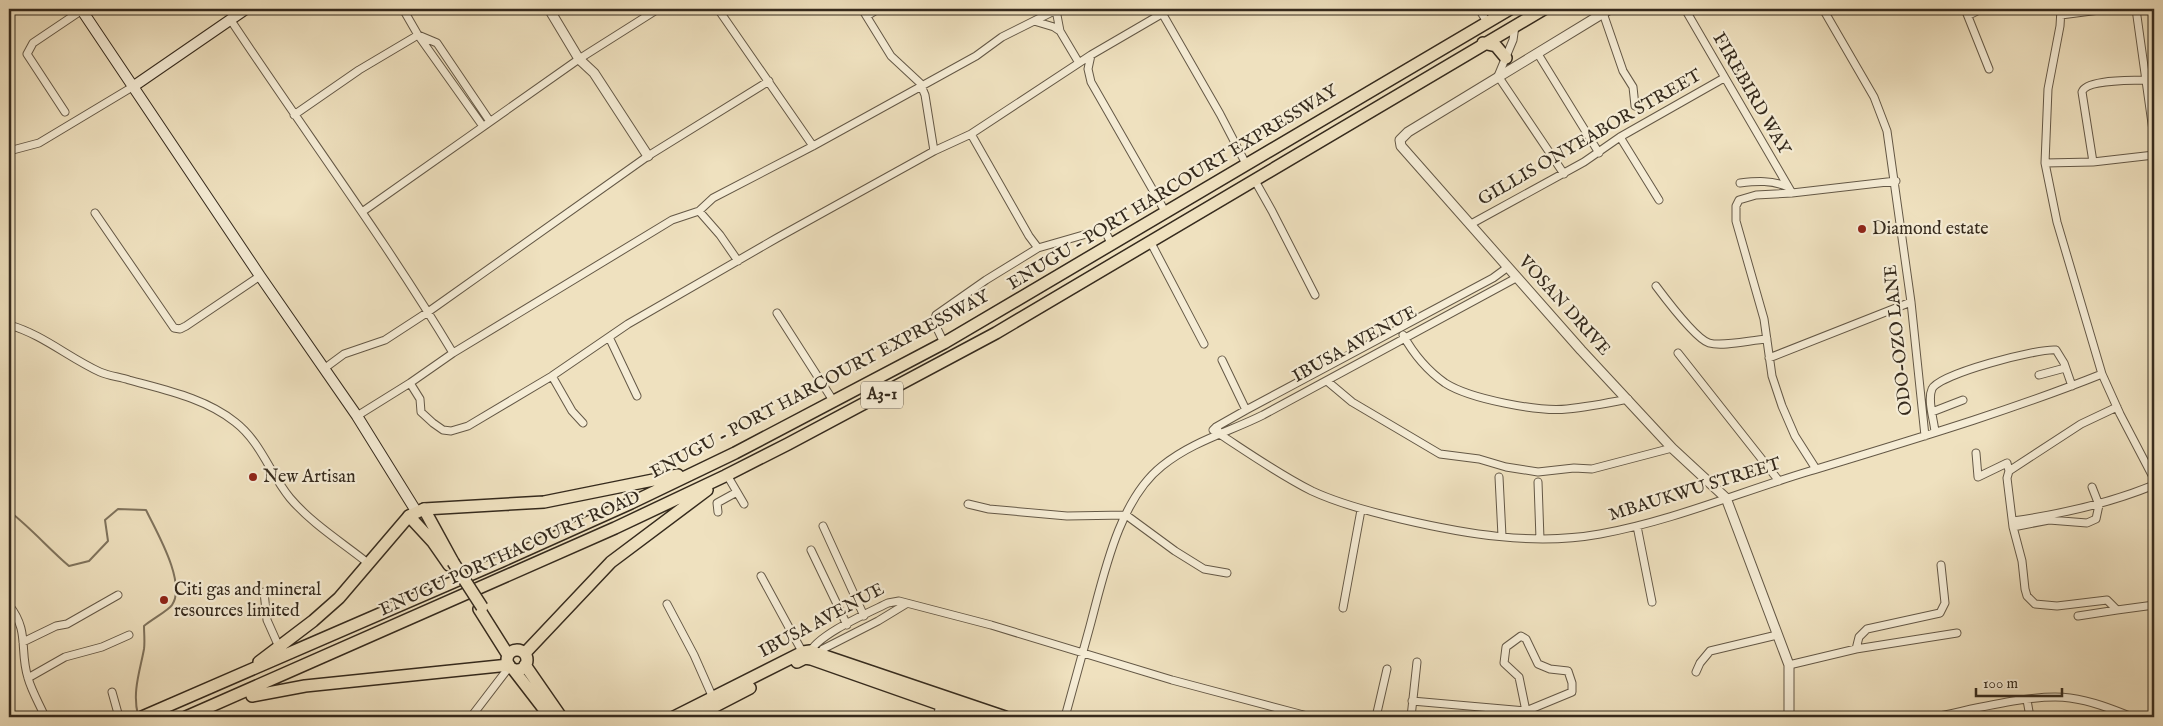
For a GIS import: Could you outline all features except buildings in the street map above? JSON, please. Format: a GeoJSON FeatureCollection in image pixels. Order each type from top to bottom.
{"type":"FeatureCollection","features":[{"type":"Feature","properties":{"kind":"main road"},"geometry":{"type":"LineString","coordinates":[[134,86],[246,9]]}},
{"type":"Feature","properties":{"kind":"main road","name":"ENUGU - PORT HARCOURT EXPRESSWAY"},"geometry":{"type":"LineString","coordinates":[[142,717],[477,572],[700,471],[834,402],[944,343],[1510,9]]}},
{"type":"Feature","properties":{"kind":"main road"},"geometry":{"type":"LineString","coordinates":[[82,10],[260,276],[325,368],[357,416],[433,542],[451,563]]}},
{"type":"Feature","properties":{"kind":"main road","name":"ENUGU PORTHACOURT ROAD"},"geometry":{"type":"LineString","coordinates":[[186,717],[614,528],[726,476],[928,371],[1540,10]]}},
{"type":"Feature","properties":{"kind":"main road"},"geometry":{"type":"LineString","coordinates":[[1483,44],[1496,46],[1506,58]]}},
{"type":"Feature","properties":{"kind":"main road"},"geometry":{"type":"LineString","coordinates":[[247,672],[339,598],[416,512],[544,502],[700,471]]}},
{"type":"Feature","properties":{"kind":"main road"},"geometry":{"type":"LineString","coordinates":[[223,702],[273,690],[515,661],[611,562],[726,476]]}},
{"type":"Feature","properties":{"kind":"main road"},"geometry":{"type":"LineString","coordinates":[[416,512],[481,608],[550,717]]}},
{"type":"Feature","properties":{"kind":"main road"},"geometry":{"type":"LineString","coordinates":[[810,655],[940,705],[956,706],[976,717]]}},
{"type":"Feature","properties":{"kind":"main road"},"geometry":{"type":"LineString","coordinates":[[810,655],[956,706],[1005,717]]}},
{"type":"Feature","properties":{"kind":"main road","name":"IBUSA AVENUE"},"geometry":{"type":"LineString","coordinates":[[674,717],[810,655]]}},
{"type":"Feature","properties":{"kind":"main road","name":"IBUSA AVENUE"},"geometry":{"type":"LineString","coordinates":[[694,717],[810,655]]}},
{"type":"Feature","properties":{"kind":"main road"},"geometry":{"type":"LineString","coordinates":[[515,661],[561,717]]}},
{"type":"Feature","properties":{"kind":"street"},"geometry":{"type":"LineString","coordinates":[[403,9],[418,35],[482,125]]}},
{"type":"Feature","properties":{"kind":"street"},"geometry":{"type":"LineString","coordinates":[[549,9],[579,58],[594,73],[648,156]]}},
{"type":"Feature","properties":{"kind":"street"},"geometry":{"type":"LineString","coordinates":[[362,212],[489,120],[579,58],[658,9]]}},
{"type":"Feature","properties":{"kind":"street"},"geometry":{"type":"LineString","coordinates":[[718,9],[813,146]]}},
{"type":"Feature","properties":{"kind":"street"},"geometry":{"type":"LineString","coordinates":[[862,9],[892,56],[913,76],[921,87],[929,111],[934,151]]}},
{"type":"Feature","properties":{"kind":"street"},"geometry":{"type":"LineString","coordinates":[[867,16],[878,9]]}},
{"type":"Feature","properties":{"kind":"street"},"geometry":{"type":"LineString","coordinates":[[357,416],[410,383],[452,353],[672,220],[699,211],[714,198],[921,87],[976,56],[1002,37],[1057,9],[1060,31],[1079,63]]}},
{"type":"Feature","properties":{"kind":"street"},"geometry":{"type":"LineString","coordinates":[[410,383],[420,399],[423,415],[438,427],[451,431],[468,426],[552,376],[609,337],[738,261],[934,151],[971,134],[1091,55],[1170,9]]}},
{"type":"Feature","properties":{"kind":"street"},"geometry":{"type":"LineString","coordinates":[[1479,9],[1487,22]]}},
{"type":"Feature","properties":{"kind":"street","name":"FIREBIRD WAY"},"geometry":{"type":"LineString","coordinates":[[1684,9],[1790,190]]}},
{"type":"Feature","properties":{"kind":"street","name":"ODO-OZO LANE"},"geometry":{"type":"LineString","coordinates":[[1823,9],[1874,97],[1888,131],[1911,302],[1925,436]]}},
{"type":"Feature","properties":{"kind":"street"},"geometry":{"type":"LineString","coordinates":[[1981,9],[1967,12],[1988,69]]}},
{"type":"Feature","properties":{"kind":"street"},"geometry":{"type":"LineString","coordinates":[[2103,9],[2061,12],[2048,89],[2045,163],[2056,222],[2102,374],[2154,479]]}},
{"type":"Feature","properties":{"kind":"street"},"geometry":{"type":"LineString","coordinates":[[2136,9],[2154,138]]}},
{"type":"Feature","properties":{"kind":"street"},"geometry":{"type":"LineString","coordinates":[[65,112],[27,54],[33,43],[82,10]]}},
{"type":"Feature","properties":{"kind":"street"},"geometry":{"type":"LineString","coordinates":[[1607,11],[1624,71],[1632,87],[1635,106]]}},
{"type":"Feature","properties":{"kind":"street","name":"VOSAN DRIVE"},"geometry":{"type":"LineString","coordinates":[[1607,11],[1408,132],[1400,140],[1404,151],[1472,224],[1516,278],[1580,350],[1672,448],[1726,498],[1789,665],[1786,716]]}},
{"type":"Feature","properties":{"kind":"street"},"geometry":{"type":"LineString","coordinates":[[1162,14],[1220,114],[1246,164]]}},
{"type":"Feature","properties":{"kind":"street"},"geometry":{"type":"LineString","coordinates":[[230,19],[362,212],[428,312],[452,353]]}},
{"type":"Feature","properties":{"kind":"street"},"geometry":{"type":"LineString","coordinates":[[1034,21],[1054,27],[1060,31]]}},
{"type":"Feature","properties":{"kind":"street"},"geometry":{"type":"LineString","coordinates":[[1515,26],[1506,58],[1498,76],[1564,174]]}},
{"type":"Feature","properties":{"kind":"street"},"geometry":{"type":"LineString","coordinates":[[294,115],[359,70],[418,35]]}},
{"type":"Feature","properties":{"kind":"street"},"geometry":{"type":"LineString","coordinates":[[418,35],[437,43],[489,120]]}},
{"type":"Feature","properties":{"kind":"street"},"geometry":{"type":"LineString","coordinates":[[1538,54],[1599,153]]}},
{"type":"Feature","properties":{"kind":"street"},"geometry":{"type":"LineString","coordinates":[[1091,55],[1088,69],[1091,82],[1166,213]]}},
{"type":"Feature","properties":{"kind":"street","name":"GILLIS ONYEABOR STREET"},"geometry":{"type":"LineString","coordinates":[[1472,224],[1564,174],[1599,153],[1620,137],[1724,78]]}},
{"type":"Feature","properties":{"kind":"street"},"geometry":{"type":"LineString","coordinates":[[2093,162],[2082,92],[2084,88],[2087,85],[2145,80]]}},
{"type":"Feature","properties":{"kind":"street"},"geometry":{"type":"LineString","coordinates":[[325,368],[344,354],[385,340],[428,312],[648,156],[769,81]]}},
{"type":"Feature","properties":{"kind":"street"},"geometry":{"type":"LineString","coordinates":[[9,151],[39,143],[134,86]]}},
{"type":"Feature","properties":{"kind":"street"},"geometry":{"type":"LineString","coordinates":[[971,134],[1029,236],[1038,248]]}},
{"type":"Feature","properties":{"kind":"street"},"geometry":{"type":"LineString","coordinates":[[1620,137],[1659,200]]}},
{"type":"Feature","properties":{"kind":"street"},"geometry":{"type":"LineString","coordinates":[[2045,163],[2093,162],[2154,155]]}},
{"type":"Feature","properties":{"kind":"street"},"geometry":{"type":"LineString","coordinates":[[1254,179],[1315,295]]}},
{"type":"Feature","properties":{"kind":"street"},"geometry":{"type":"LineString","coordinates":[[1816,469],[1795,436],[1772,376],[1762,311],[1736,221],[1736,206],[1739,200],[1744,197],[1756,195],[1790,190],[1896,181]]}},
{"type":"Feature","properties":{"kind":"street"},"geometry":{"type":"LineString","coordinates":[[1740,183],[1776,182],[1790,190]]}},
{"type":"Feature","properties":{"kind":"street"},"geometry":{"type":"LineString","coordinates":[[699,211],[720,235],[738,261]]}},
{"type":"Feature","properties":{"kind":"street"},"geometry":{"type":"LineString","coordinates":[[96,214],[174,328],[180,330],[260,276]]}},
{"type":"Feature","properties":{"kind":"street"},"geometry":{"type":"LineString","coordinates":[[944,343],[934,322],[936,315],[986,280],[1038,248],[1104,229],[1112,245]]}},
{"type":"Feature","properties":{"kind":"street"},"geometry":{"type":"LineString","coordinates":[[1150,241],[1204,344]]}},
{"type":"Feature","properties":{"kind":"street","name":"IBUSA AVENUE"},"geometry":{"type":"LineString","coordinates":[[1209,437],[1216,427],[1492,278],[1508,267]]}},
{"type":"Feature","properties":{"kind":"street","name":"IBUSA AVENUE"},"geometry":{"type":"LineString","coordinates":[[1065,717],[1106,565],[1126,514],[1151,476],[1188,448],[1209,437],[1220,435],[1263,415],[1516,278]]}},
{"type":"Feature","properties":{"kind":"street"},"geometry":{"type":"LineString","coordinates":[[1656,286],[1695,332],[1707,343],[1722,344],[1767,339]]}},
{"type":"Feature","properties":{"kind":"street"},"geometry":{"type":"LineString","coordinates":[[1769,358],[1911,302]]}},
{"type":"Feature","properties":{"kind":"street"},"geometry":{"type":"LineString","coordinates":[[778,314],[834,402]]}},
{"type":"Feature","properties":{"kind":"street"},"geometry":{"type":"LineString","coordinates":[[9,325],[25,330],[101,372],[199,400],[230,419],[246,432],[269,463],[280,484],[291,499],[309,516],[369,564]]}},
{"type":"Feature","properties":{"kind":"street"},"geometry":{"type":"LineString","coordinates":[[1399,328],[1404,338],[1431,371],[1445,383],[1465,392],[1530,408],[1555,410],[1628,399]]}},
{"type":"Feature","properties":{"kind":"street"},"geometry":{"type":"LineString","coordinates":[[609,337],[637,396]]}},
{"type":"Feature","properties":{"kind":"street"},"geometry":{"type":"LineString","coordinates":[[1936,432],[1930,396],[1931,390],[1936,383],[1980,366],[2052,350],[2058,353],[2072,386]]}},
{"type":"Feature","properties":{"kind":"street"},"geometry":{"type":"LineString","coordinates":[[1678,353],[1779,480]]}},
{"type":"Feature","properties":{"kind":"street"},"geometry":{"type":"LineString","coordinates":[[1222,360],[1246,410]]}},
{"type":"Feature","properties":{"kind":"street"},"geometry":{"type":"LineString","coordinates":[[2039,375],[2065,368]]}},
{"type":"Feature","properties":{"kind":"street","name":"MBAUKWU STREET"},"geometry":{"type":"LineString","coordinates":[[1220,435],[1276,471],[1313,491],[1361,510],[1422,524],[1481,534],[1540,538],[1593,535],[1638,526],[1779,480],[1925,436],[2102,374]]}},
{"type":"Feature","properties":{"kind":"street"},"geometry":{"type":"LineString","coordinates":[[552,376],[572,412],[584,423]]}},
{"type":"Feature","properties":{"kind":"street"},"geometry":{"type":"LineString","coordinates":[[1327,381],[1352,402],[1440,454],[1479,459],[1506,468],[1538,472],[1574,468],[1592,469],[1672,448]]}},
{"type":"Feature","properties":{"kind":"street"},"geometry":{"type":"LineString","coordinates":[[1932,412],[1963,400]]}},
{"type":"Feature","properties":{"kind":"street"},"geometry":{"type":"LineString","coordinates":[[2009,471],[2080,424],[2117,407]]}},
{"type":"Feature","properties":{"kind":"street"},"geometry":{"type":"LineString","coordinates":[[1216,427],[1220,435]]}},
{"type":"Feature","properties":{"kind":"street"},"geometry":{"type":"LineString","coordinates":[[1976,452],[1978,477],[2007,463],[2013,524],[2022,561],[2025,589],[2030,601],[2042,606],[2049,606],[2107,600],[2116,610]]}},
{"type":"Feature","properties":{"kind":"street"},"geometry":{"type":"LineString","coordinates":[[726,476],[744,504]]}},
{"type":"Feature","properties":{"kind":"street"},"geometry":{"type":"LineString","coordinates":[[1500,478],[1502,536]]}},
{"type":"Feature","properties":{"kind":"street"},"geometry":{"type":"LineString","coordinates":[[1538,482],[1540,538]]}},
{"type":"Feature","properties":{"kind":"street"},"geometry":{"type":"LineString","coordinates":[[2013,524],[2121,499],[2154,484]]}},
{"type":"Feature","properties":{"kind":"street"},"geometry":{"type":"LineString","coordinates":[[2013,524],[2049,520],[2087,523],[2097,517],[2099,505],[2092,487]]}},
{"type":"Feature","properties":{"kind":"street"},"geometry":{"type":"LineString","coordinates":[[718,512],[717,503],[737,492]]}},
{"type":"Feature","properties":{"kind":"street"},"geometry":{"type":"LineString","coordinates":[[968,504],[989,509],[1067,516],[1126,514],[1175,551],[1204,569],[1227,573]]}},
{"type":"Feature","properties":{"kind":"street"},"geometry":{"type":"LineString","coordinates":[[1343,608],[1361,510]]}},
{"type":"Feature","properties":{"kind":"street"},"geometry":{"type":"LineString","coordinates":[[823,526],[864,616]]}},
{"type":"Feature","properties":{"kind":"street"},"geometry":{"type":"LineString","coordinates":[[1638,526],[1652,602]]}},
{"type":"Feature","properties":{"kind":"street"},"geometry":{"type":"LineString","coordinates":[[811,550],[847,625]]}},
{"type":"Feature","properties":{"kind":"street"},"geometry":{"type":"LineString","coordinates":[[1856,649],[1859,637],[1867,629],[1940,612],[1944,603],[1941,565]]}},
{"type":"Feature","properties":{"kind":"street"},"geometry":{"type":"LineString","coordinates":[[761,576],[810,655]]}},
{"type":"Feature","properties":{"kind":"street"},"geometry":{"type":"LineString","coordinates":[[264,592],[267,620],[279,647]]}},
{"type":"Feature","properties":{"kind":"street"},"geometry":{"type":"LineString","coordinates":[[23,642],[56,626],[67,624],[118,595]]}},
{"type":"Feature","properties":{"kind":"street","name":"IBUSA AVENUE"},"geometry":{"type":"LineString","coordinates":[[810,655],[818,642],[894,601],[991,625],[1082,654]]}},
{"type":"Feature","properties":{"kind":"street"},"geometry":{"type":"LineString","coordinates":[[666,604],[694,655],[713,698]]}},
{"type":"Feature","properties":{"kind":"street","name":"IBUSA AVENUE"},"geometry":{"type":"LineString","coordinates":[[810,655],[906,604]]}},
{"type":"Feature","properties":{"kind":"street"},"geometry":{"type":"LineString","coordinates":[[9,605],[22,629],[28,678],[45,717]]}},
{"type":"Feature","properties":{"kind":"street"},"geometry":{"type":"LineString","coordinates":[[2078,616],[2154,605]]}},
{"type":"Feature","properties":{"kind":"street"},"geometry":{"type":"LineString","coordinates":[[1789,665],[1856,649],[1956,633]]}},
{"type":"Feature","properties":{"kind":"street"},"geometry":{"type":"LineString","coordinates":[[28,678],[66,657],[102,648],[129,634]]}},
{"type":"Feature","properties":{"kind":"street"},"geometry":{"type":"LineString","coordinates":[[1696,672],[1700,663],[1710,651],[1777,635]]}},
{"type":"Feature","properties":{"kind":"street"},"geometry":{"type":"LineString","coordinates":[[1412,701],[1526,711],[1572,692],[1572,683],[1568,671],[1550,669],[1538,664],[1526,639],[1521,636],[1506,647],[1504,663],[1519,677],[1526,711]]}},
{"type":"Feature","properties":{"kind":"street"},"geometry":{"type":"LineString","coordinates":[[1082,654],[1311,717]]}},
{"type":"Feature","properties":{"kind":"street"},"geometry":{"type":"LineString","coordinates":[[471,717],[515,661]]}},
{"type":"Feature","properties":{"kind":"street"},"geometry":{"type":"LineString","coordinates":[[1411,717],[1417,662]]}},
{"type":"Feature","properties":{"kind":"street"},"geometry":{"type":"LineString","coordinates":[[1376,717],[1387,670]]}},
{"type":"Feature","properties":{"kind":"street"},"geometry":{"type":"LineString","coordinates":[[112,692],[119,717]]}},
{"type":"Feature","properties":{"kind":"street"},"geometry":{"type":"LineString","coordinates":[[1934,717],[2027,700],[2069,698],[2086,701],[2128,717]]}},
{"type":"Feature","properties":{"kind":"street"},"geometry":{"type":"LineString","coordinates":[[2027,700],[2030,717]]}},
{"type":"Feature","properties":{"kind":"street"},"geometry":{"type":"LineString","coordinates":[[938,717],[940,705]]}},
{"type":"Feature","properties":{"kind":"waterway"},"geometry":{"type":"LineString","coordinates":[[9,511],[69,566],[89,561],[108,541],[105,520],[118,509],[146,510],[163,543],[173,571],[176,595],[170,607],[144,626],[144,649],[136,690],[138,715]]}},
{"type":"Feature","properties":{"kind":"place","name":"Diamond estate"},"geometry":{"type":"Point","coordinates":[1862,229]}},
{"type":"Feature","properties":{"kind":"place","name":"New Artisan"},"geometry":{"type":"Point","coordinates":[253,477]}},
{"type":"Feature","properties":{"kind":"place","name":"Citi gas and mineral resources limited"},"geometry":{"type":"Point","coordinates":[164,600]}}]}
